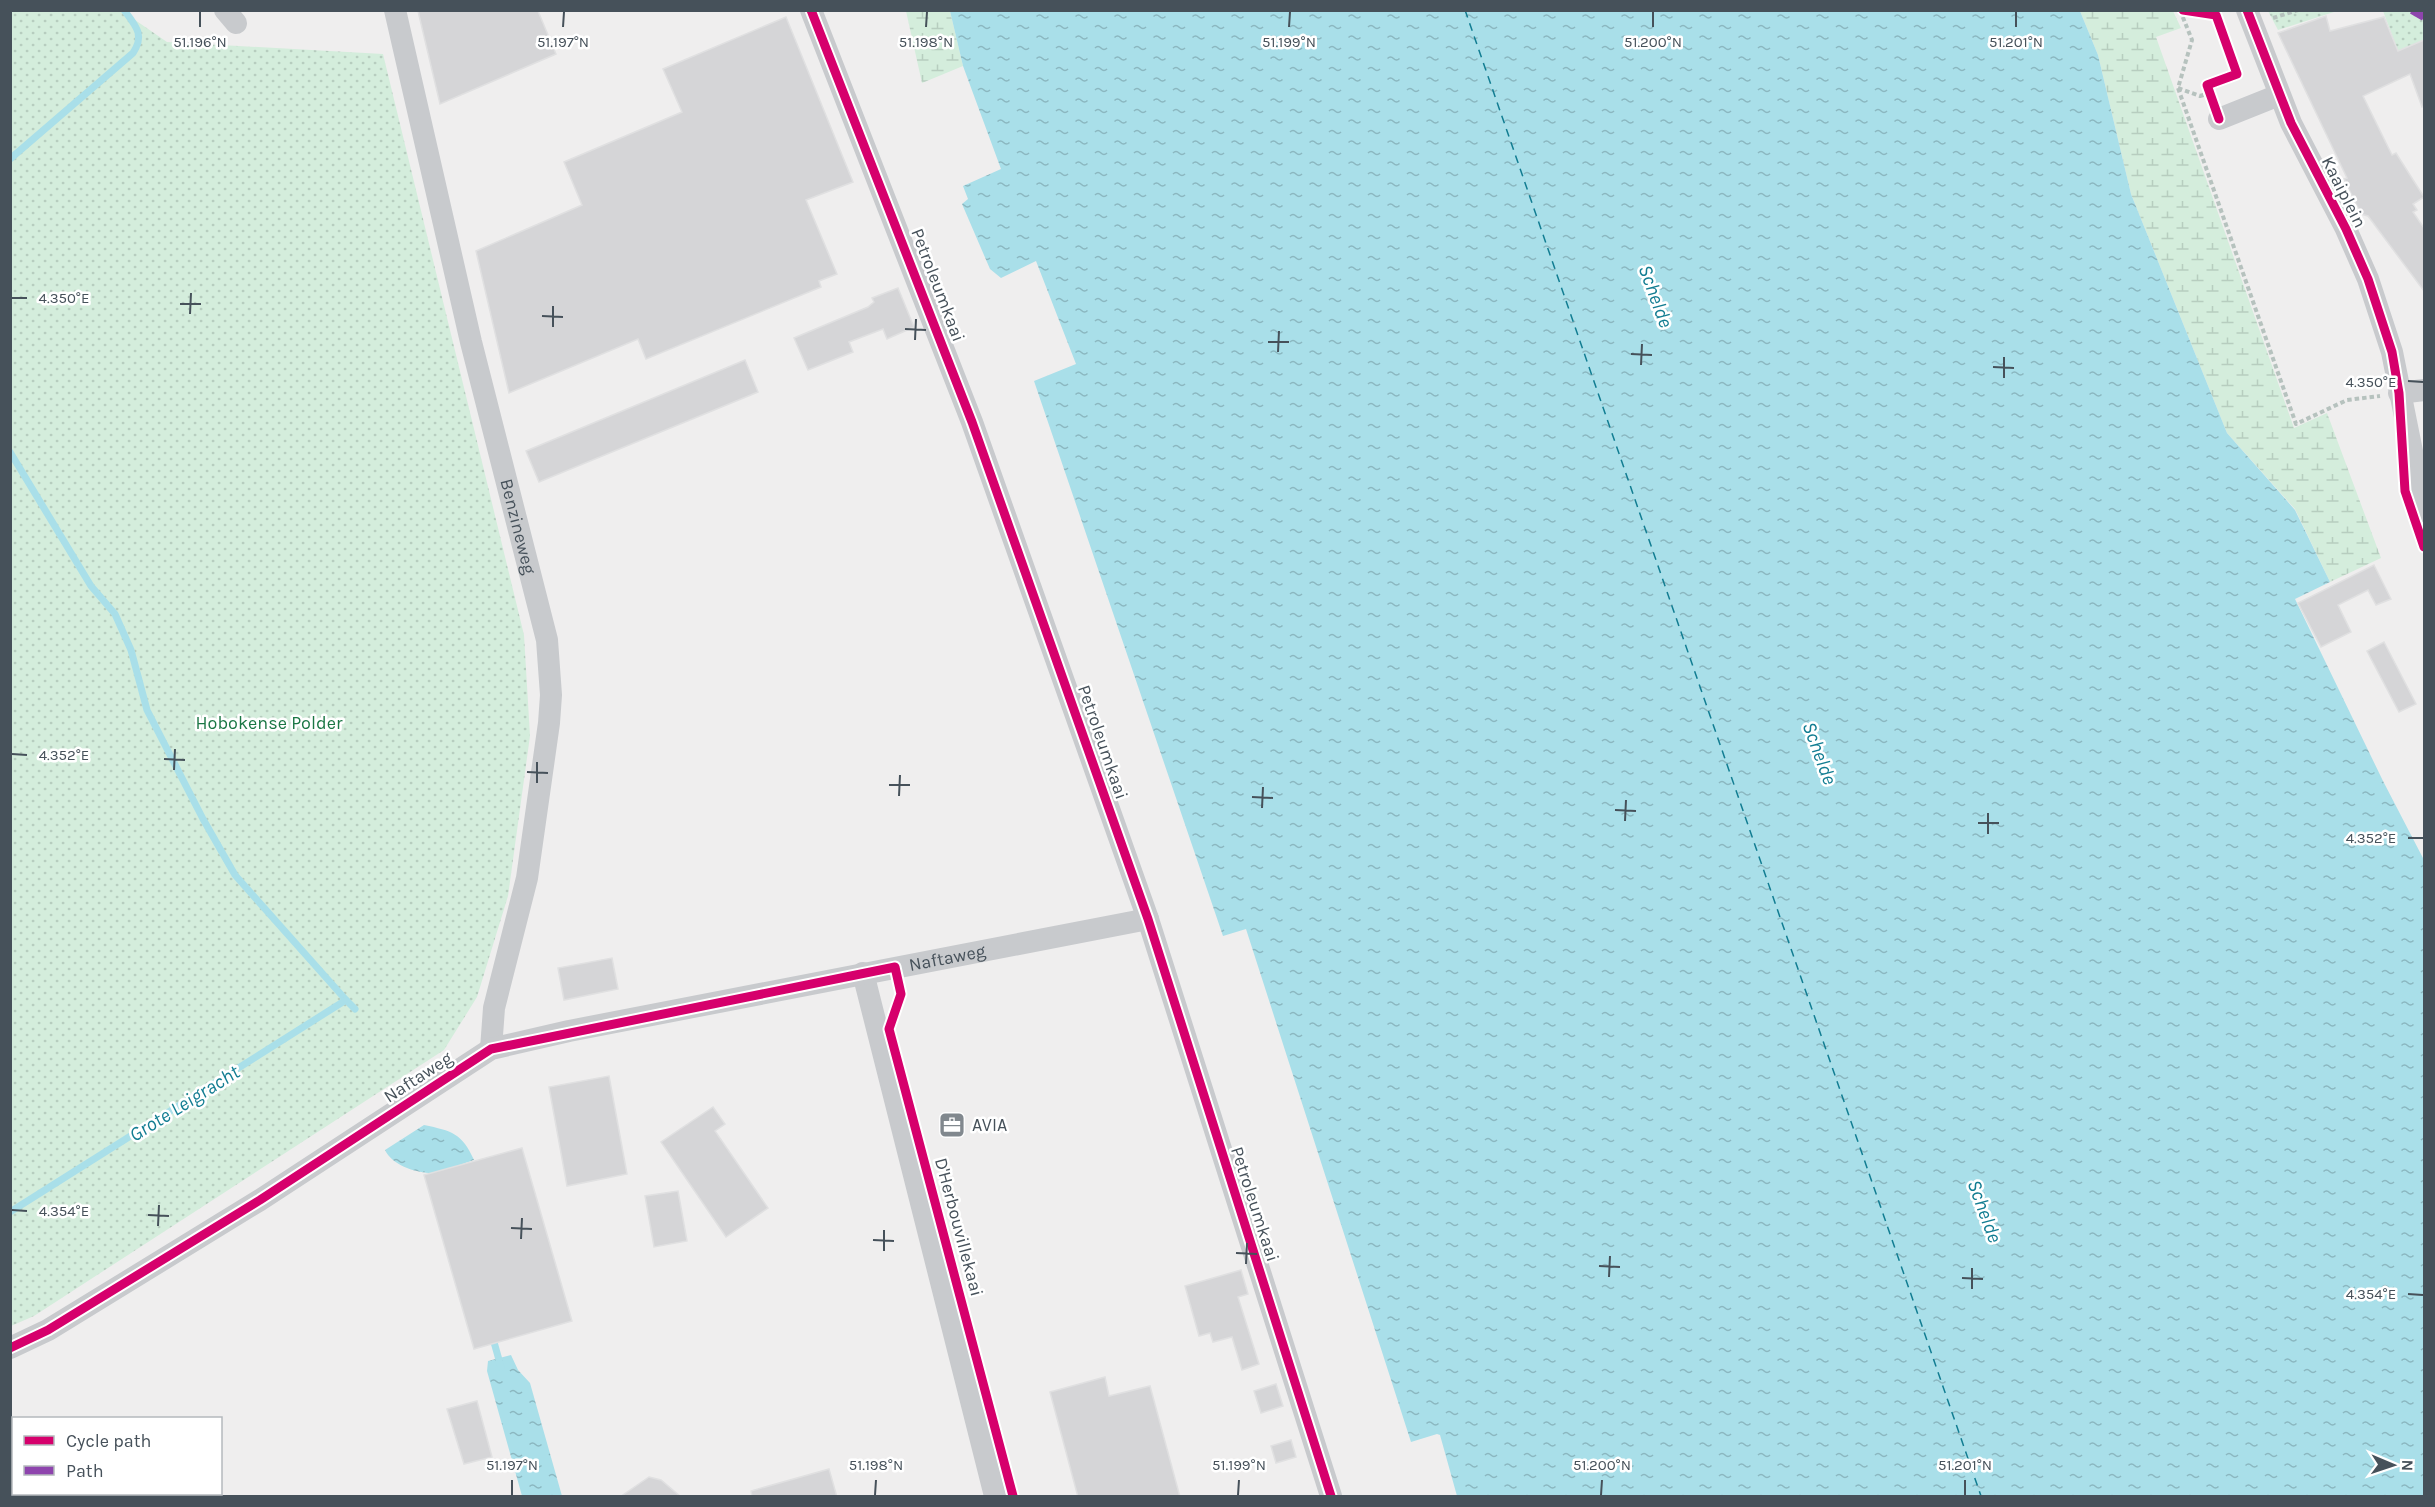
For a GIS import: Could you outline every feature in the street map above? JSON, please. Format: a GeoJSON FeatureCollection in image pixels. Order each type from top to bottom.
{"type":"FeatureCollection","features":[{"type":"Feature","properties":{"kind":"street","name":"Benzineweg"},"geometry":{"type":"LineString","coordinates":[[395,10],[465,318],[547,640],[550,666],[549,723],[530,857],[523,900],[494,1008],[491,1049]]}},
{"type":"Feature","properties":{"kind":"street","name":"Petroleumkaai"},"geometry":{"type":"LineString","coordinates":[[811,10],[972,422],[1148,919],[1331,1497]]}},
{"type":"Feature","properties":{"kind":"street","name":"Kaaiplein"},"geometry":{"type":"LineString","coordinates":[[2247,10],[2278,95],[2368,279],[2392,352],[2424,511]]}},
{"type":"Feature","properties":{"kind":"street"},"geometry":{"type":"LineString","coordinates":[[2219,118],[2278,95]]}},
{"type":"Feature","properties":{"kind":"street"},"geometry":{"type":"LineString","coordinates":[[2399,393],[2424,390]]}},
{"type":"Feature","properties":{"kind":"street","name":"Naftaweg"},"geometry":{"type":"LineString","coordinates":[[10,1348],[48,1330],[250,1206],[491,1049],[863,973],[1148,919]]}},
{"type":"Feature","properties":{"kind":"street","name":"D'Herbouvillekaai"},"geometry":{"type":"LineString","coordinates":[[863,973],[995,1497]]}},
{"type":"Feature","properties":{"kind":"path"},"geometry":{"type":"LineString","coordinates":[[2194,12],[2181,10],[2192,40],[2178,88],[2296,424],[2347,400],[2399,393]]}},
{"type":"Feature","properties":{"kind":"path"},"geometry":{"type":"LineString","coordinates":[[2217,82],[2207,86],[2219,118]]}},
{"type":"Feature","properties":{"kind":"path"},"geometry":{"type":"LineString","coordinates":[[2178,88],[2200,96],[2210,93]]}},
{"type":"Feature","properties":{"kind":"green space","name":"Hobokense Polder"},"geometry":{"type":"Polygon","coordinates":[[[11,10],[122,11],[167,42],[383,54],[524,635],[530,736],[508,896],[477,997],[444,1050],[34,1316],[11,1326],[11,10]]]}},
{"type":"Feature","properties":{"kind":"green space"},"geometry":{"type":"Polygon","coordinates":[[[906,11],[950,11],[963,66],[922,83],[906,11]]]}},
{"type":"Feature","properties":{"kind":"green space"},"geometry":{"type":"Polygon","coordinates":[[[2080,11],[2173,11],[2181,28],[2156,37],[2294,428],[2327,413],[2381,558],[2330,582],[2295,509],[2227,433],[2131,194],[2098,55],[2080,11]]]}},
{"type":"Feature","properties":{"kind":"green space"},"geometry":{"type":"Polygon","coordinates":[[[2268,11],[2337,11],[2278,30],[2268,11]]]}},
{"type":"Feature","properties":{"kind":"green space"},"geometry":{"type":"Polygon","coordinates":[[[2383,11],[2424,11],[2424,40],[2398,51],[2383,11]]]}},
{"type":"Feature","properties":{"kind":"water","name":"Schelde"},"geometry":{"type":"Polygon","coordinates":[[[950,11],[2080,11],[2098,55],[2131,194],[2227,433],[2295,510],[2330,582],[2295,599],[2424,860],[2424,1496],[1457,1496],[1440,1435],[1411,1442],[1246,929],[1223,936],[1034,381],[1076,364],[1036,261],[1001,278],[990,269],[962,204],[968,199],[963,186],[1001,169],[963,66],[950,11]]]}},
{"type":"Feature","properties":{"kind":"water"},"geometry":{"type":"Polygon","coordinates":[[[424,1125],[455,1135],[465,1144],[474,1160],[429,1173],[404,1167],[388,1155],[385,1150],[424,1125]]]}},
{"type":"Feature","properties":{"kind":"water"},"geometry":{"type":"Polygon","coordinates":[[[511,1355],[518,1370],[530,1383],[562,1496],[522,1496],[487,1371],[488,1361],[511,1355]]]}},
{"type":"Feature","properties":{"kind":"building"},"geometry":{"type":"Polygon","coordinates":[[[418,11],[538,11],[556,54],[440,104],[418,11]]]}},
{"type":"Feature","properties":{"kind":"building"},"geometry":{"type":"Polygon","coordinates":[[[2326,16],[2330,31],[2384,17],[2398,51],[2424,40],[2424,106],[2422,107],[2410,74],[2363,96],[2392,155],[2396,153],[2424,197],[2413,204],[2417,210],[2413,212],[2424,228],[2424,291],[2368,216],[2361,214],[2344,179],[2347,178],[2278,33],[2326,16]]]}},
{"type":"Feature","properties":{"kind":"building"},"geometry":{"type":"Polygon","coordinates":[[[786,17],[853,182],[806,200],[837,274],[819,281],[821,287],[646,359],[638,339],[509,393],[476,251],[582,205],[564,162],[682,112],[663,69],[786,17]]]}},
{"type":"Feature","properties":{"kind":"building"},"geometry":{"type":"Polygon","coordinates":[[[898,288],[914,327],[887,339],[883,329],[849,342],[853,352],[808,370],[794,338],[868,307],[874,302],[872,298],[898,288]]]}},
{"type":"Feature","properties":{"kind":"building"},"geometry":{"type":"Polygon","coordinates":[[[745,360],[758,392],[539,482],[526,451],[745,360]]]}},
{"type":"Feature","properties":{"kind":"building"},"geometry":{"type":"Polygon","coordinates":[[[2374,565],[2391,599],[2376,605],[2368,590],[2338,605],[2351,632],[2321,647],[2298,603],[2374,565]]]}},
{"type":"Feature","properties":{"kind":"building"},"geometry":{"type":"Polygon","coordinates":[[[2384,642],[2416,704],[2399,712],[2367,651],[2384,642]]]}},
{"type":"Feature","properties":{"kind":"building"},"geometry":{"type":"Polygon","coordinates":[[[612,958],[618,989],[564,1000],[558,968],[612,958]]]}},
{"type":"Feature","properties":{"kind":"building"},"geometry":{"type":"Polygon","coordinates":[[[609,1076],[627,1174],[567,1186],[549,1087],[609,1076]]]}},
{"type":"Feature","properties":{"kind":"building"},"geometry":{"type":"Polygon","coordinates":[[[713,1107],[725,1124],[715,1131],[768,1208],[726,1237],[661,1142],[713,1107]]]}},
{"type":"Feature","properties":{"kind":"building"},"geometry":{"type":"Polygon","coordinates":[[[522,1148],[572,1321],[474,1349],[424,1175],[522,1148]]]}},
{"type":"Feature","properties":{"kind":"building"},"geometry":{"type":"Polygon","coordinates":[[[678,1191],[687,1241],[654,1247],[645,1196],[678,1191]]]}},
{"type":"Feature","properties":{"kind":"building"},"geometry":{"type":"Polygon","coordinates":[[[1241,1270],[1248,1294],[1238,1297],[1259,1364],[1242,1370],[1232,1337],[1213,1342],[1210,1333],[1199,1336],[1185,1286],[1241,1270]]]}},
{"type":"Feature","properties":{"kind":"building"},"geometry":{"type":"Polygon","coordinates":[[[1105,1377],[1109,1396],[1150,1386],[1180,1497],[1078,1497],[1050,1392],[1105,1377]]]}},
{"type":"Feature","properties":{"kind":"building"},"geometry":{"type":"Polygon","coordinates":[[[1276,1384],[1283,1406],[1261,1413],[1254,1391],[1276,1384]]]}},
{"type":"Feature","properties":{"kind":"building"},"geometry":{"type":"Polygon","coordinates":[[[477,1401],[492,1457],[464,1464],[447,1409],[477,1401]]]}},
{"type":"Feature","properties":{"kind":"building"},"geometry":{"type":"Polygon","coordinates":[[[1291,1440],[1296,1457],[1276,1463],[1271,1446],[1291,1440]]]}},
{"type":"Feature","properties":{"kind":"building"},"geometry":{"type":"Polygon","coordinates":[[[829,1469],[837,1497],[752,1497],[751,1491],[829,1469]]]}},
{"type":"Feature","properties":{"kind":"building"},"geometry":{"type":"Polygon","coordinates":[[[649,1477],[661,1480],[681,1497],[620,1497],[649,1477]]]}},
{"type":"Feature","properties":{"kind":"waterway"},"geometry":{"type":"LineString","coordinates":[[10,159],[133,53],[137,47],[138,31],[124,10]]}},
{"type":"Feature","properties":{"kind":"waterway"},"geometry":{"type":"LineString","coordinates":[[10,452],[91,586],[115,614],[131,650],[147,710],[203,819],[235,875],[346,1000]]}},
{"type":"Feature","properties":{"kind":"waterway","name":"Grote Leigracht"},"geometry":{"type":"LineString","coordinates":[[10,1212],[346,1000],[355,1009]]}},
{"type":"Feature","properties":{"kind":"waterway","name":"Grote Leigracht"},"geometry":{"type":"LineString","coordinates":[[492,1335],[501,1367]]}},
{"type":"Feature","properties":{"kind":"ferry route"},"geometry":{"type":"LineString","coordinates":[[1465,10],[1981,1496]]}},
{"type":"Feature","properties":{"kind":"marked path"},"geometry":{"type":"LineString","coordinates":[[2412,10],[2424,17]]}},
{"type":"Feature","properties":{"kind":"cycle path"},"geometry":{"type":"LineString","coordinates":[[811,10],[972,422],[1148,919],[1331,1496]]}},
{"type":"Feature","properties":{"kind":"cycle path"},"geometry":{"type":"LineString","coordinates":[[2183,10],[2216,15],[2237,74],[2207,85],[2219,119]]}},
{"type":"Feature","properties":{"kind":"cycle path"},"geometry":{"type":"LineString","coordinates":[[2247,10],[2291,123],[2346,229],[2368,279],[2392,352],[2399,393],[2405,491],[2424,547]]}},
{"type":"Feature","properties":{"kind":"cycle path"},"geometry":{"type":"LineString","coordinates":[[10,1348],[48,1330],[260,1200],[491,1049],[895,967],[901,994],[889,1029],[1013,1496]]}},
{"type":"Feature","properties":{"kind":"place","name":"AVIA"},"geometry":{"type":"Point","coordinates":[952,1125]}}]}
